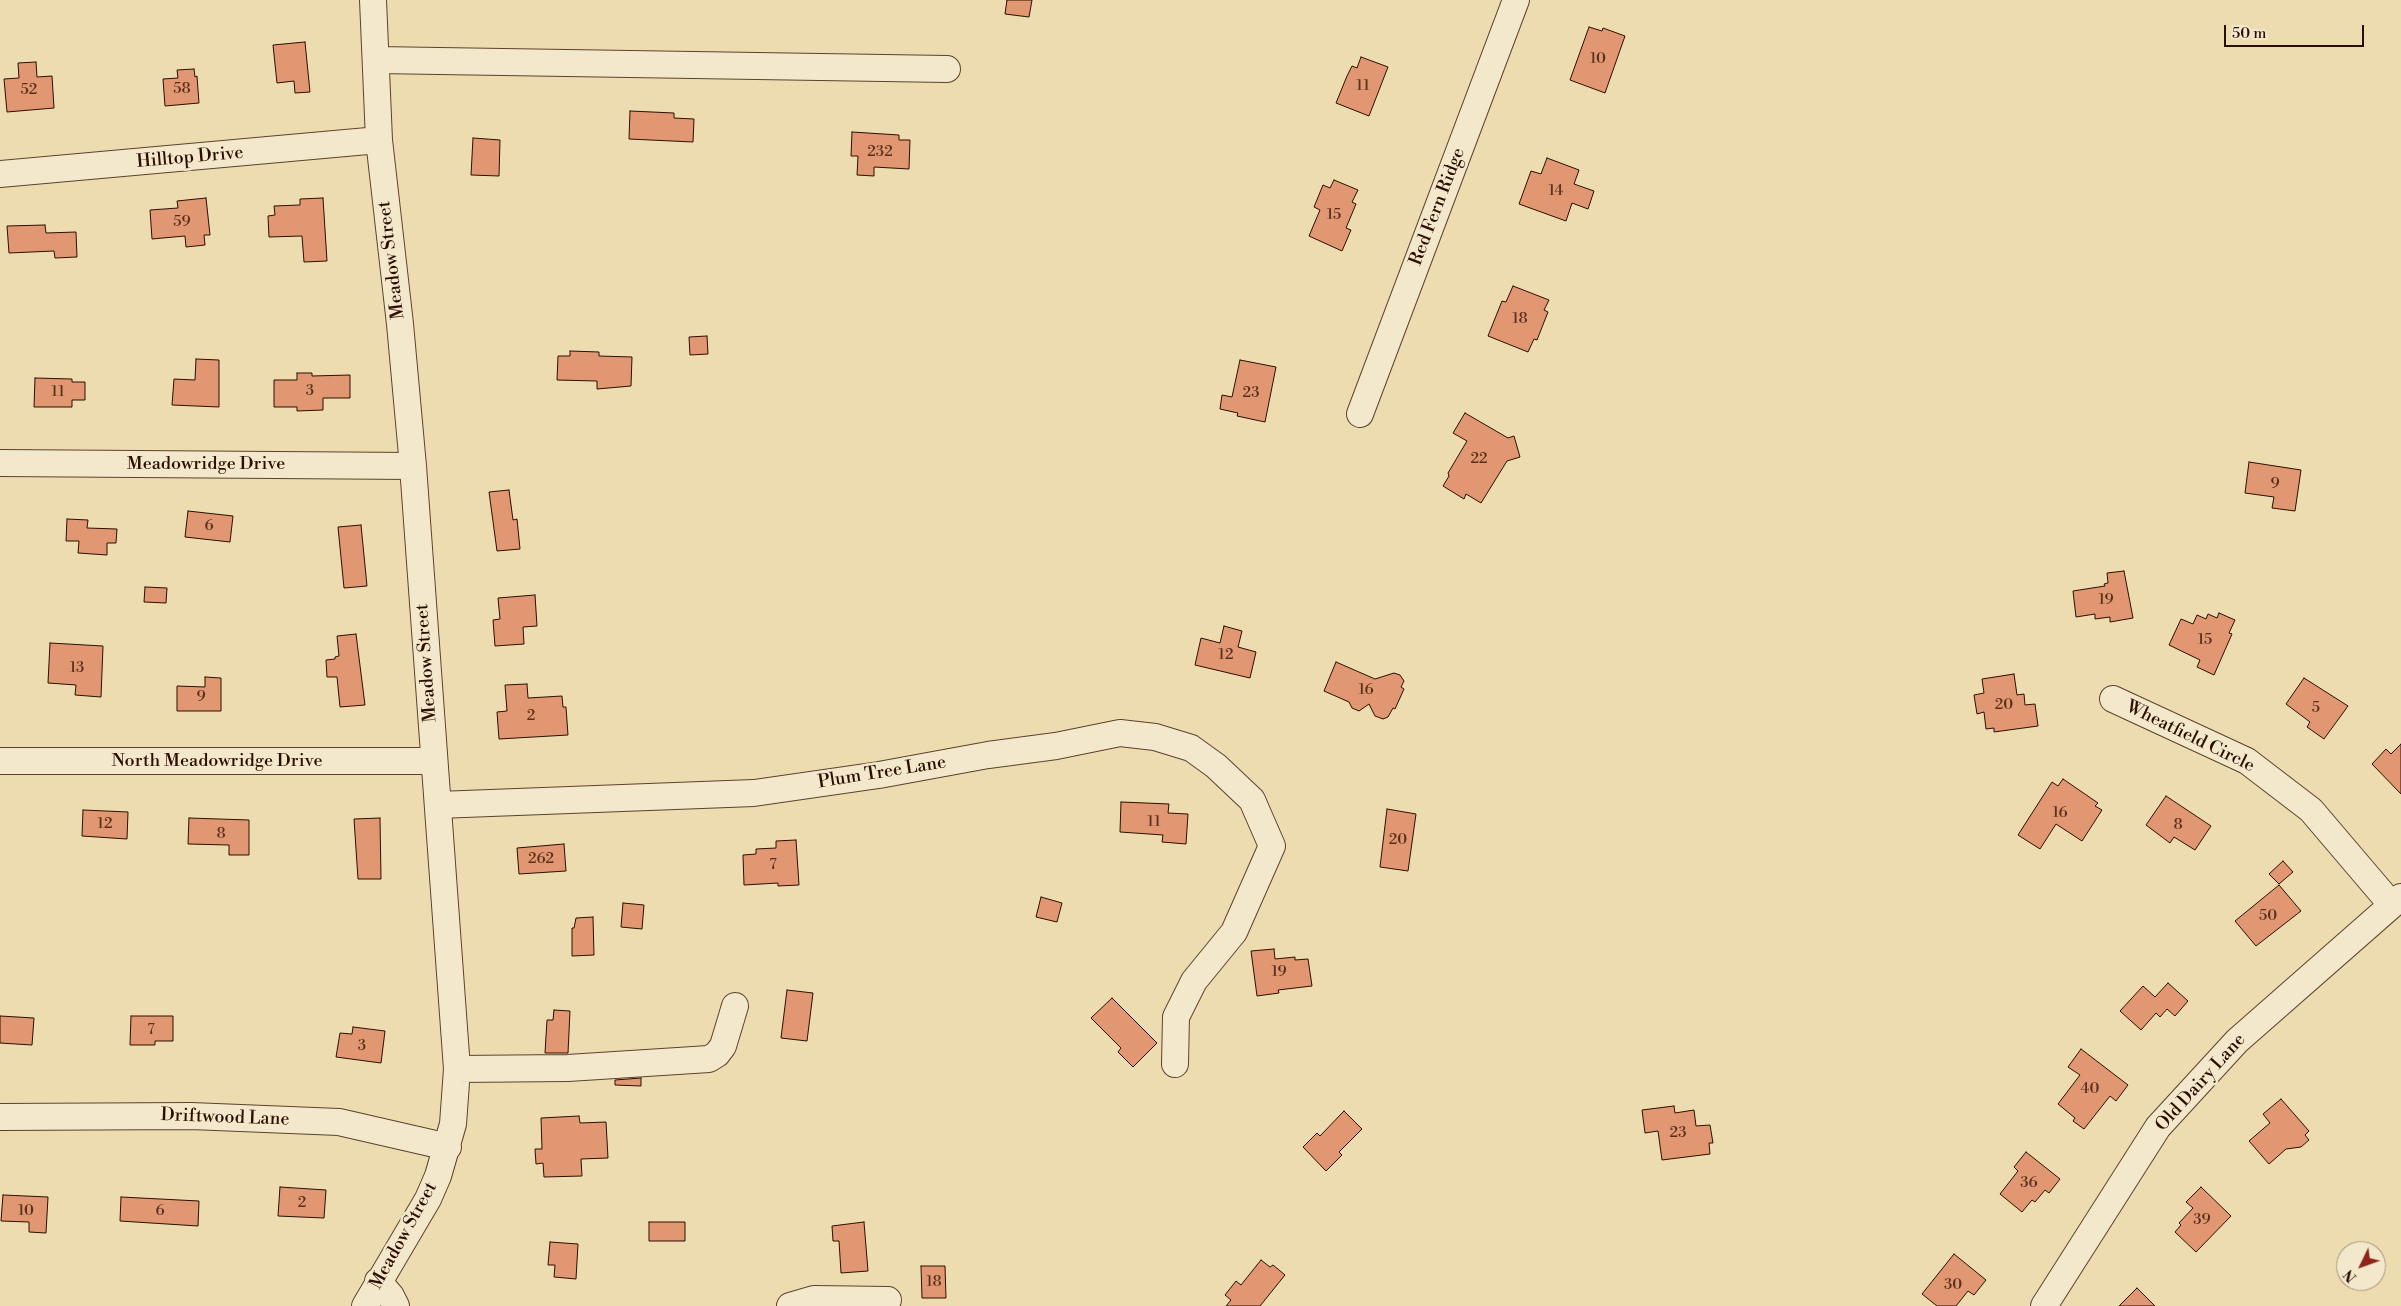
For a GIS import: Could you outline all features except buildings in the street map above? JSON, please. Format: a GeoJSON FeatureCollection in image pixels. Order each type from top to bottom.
{"type":"FeatureCollection","features":[{"type":"Feature","properties":{"kind":"street","name":"Meadow Street"},"geometry":{"type":"LineString","coordinates":[[365,1306],[428,1199],[448,1147],[456,1099],[457,1069],[413,466],[379,140],[373,0]]}},
{"type":"Feature","properties":{"kind":"street","name":"Red Fern Ridge"},"geometry":{"type":"LineString","coordinates":[[1360,414],[1516,0]]}},
{"type":"Feature","properties":{"kind":"street"},"geometry":{"type":"LineString","coordinates":[[376,60],[947,69]]}},
{"type":"Feature","properties":{"kind":"street","name":"Hilltop Drive"},"geometry":{"type":"LineString","coordinates":[[0,174],[379,140]]}},
{"type":"Feature","properties":{"kind":"street","name":"Meadowridge Drive"},"geometry":{"type":"LineString","coordinates":[[0,464],[413,466]]}},
{"type":"Feature","properties":{"kind":"street","name":"Wheatfield Circle"},"geometry":{"type":"LineString","coordinates":[[2113,700],[2247,761],[2312,810],[2396,901]]}},
{"type":"Feature","properties":{"kind":"street","name":"Plum Tree Lane"},"geometry":{"type":"LineString","coordinates":[[438,805],[754,792],[879,775],[988,755],[1056,746],[1120,733],[1155,737],[1191,748],[1210,761],[1252,800],[1272,846],[1234,932],[1194,981],[1176,1017],[1175,1064]]}},
{"type":"Feature","properties":{"kind":"street","name":"North Meadowridge Drive"},"geometry":{"type":"LineString","coordinates":[[0,761],[434,761]]}},
{"type":"Feature","properties":{"kind":"street","name":"Old Dairy Lane"},"geometry":{"type":"LineString","coordinates":[[2044,1306],[2158,1127],[2237,1041],[2396,901]]}},
{"type":"Feature","properties":{"kind":"street"},"geometry":{"type":"LineString","coordinates":[[457,1069],[568,1068],[709,1059],[717,1054],[723,1046],[735,1006]]}},
{"type":"Feature","properties":{"kind":"street","name":"Driftwood Lane"},"geometry":{"type":"LineString","coordinates":[[0,1118],[191,1116],[339,1122],[448,1147]]}},
{"type":"Feature","properties":{"kind":"street"},"geometry":{"type":"LineString","coordinates":[[378,1281],[391,1296],[396,1306]]}},
{"type":"Feature","properties":{"kind":"street"},"geometry":{"type":"LineString","coordinates":[[790,1306],[814,1299],[888,1300]]}}]}
